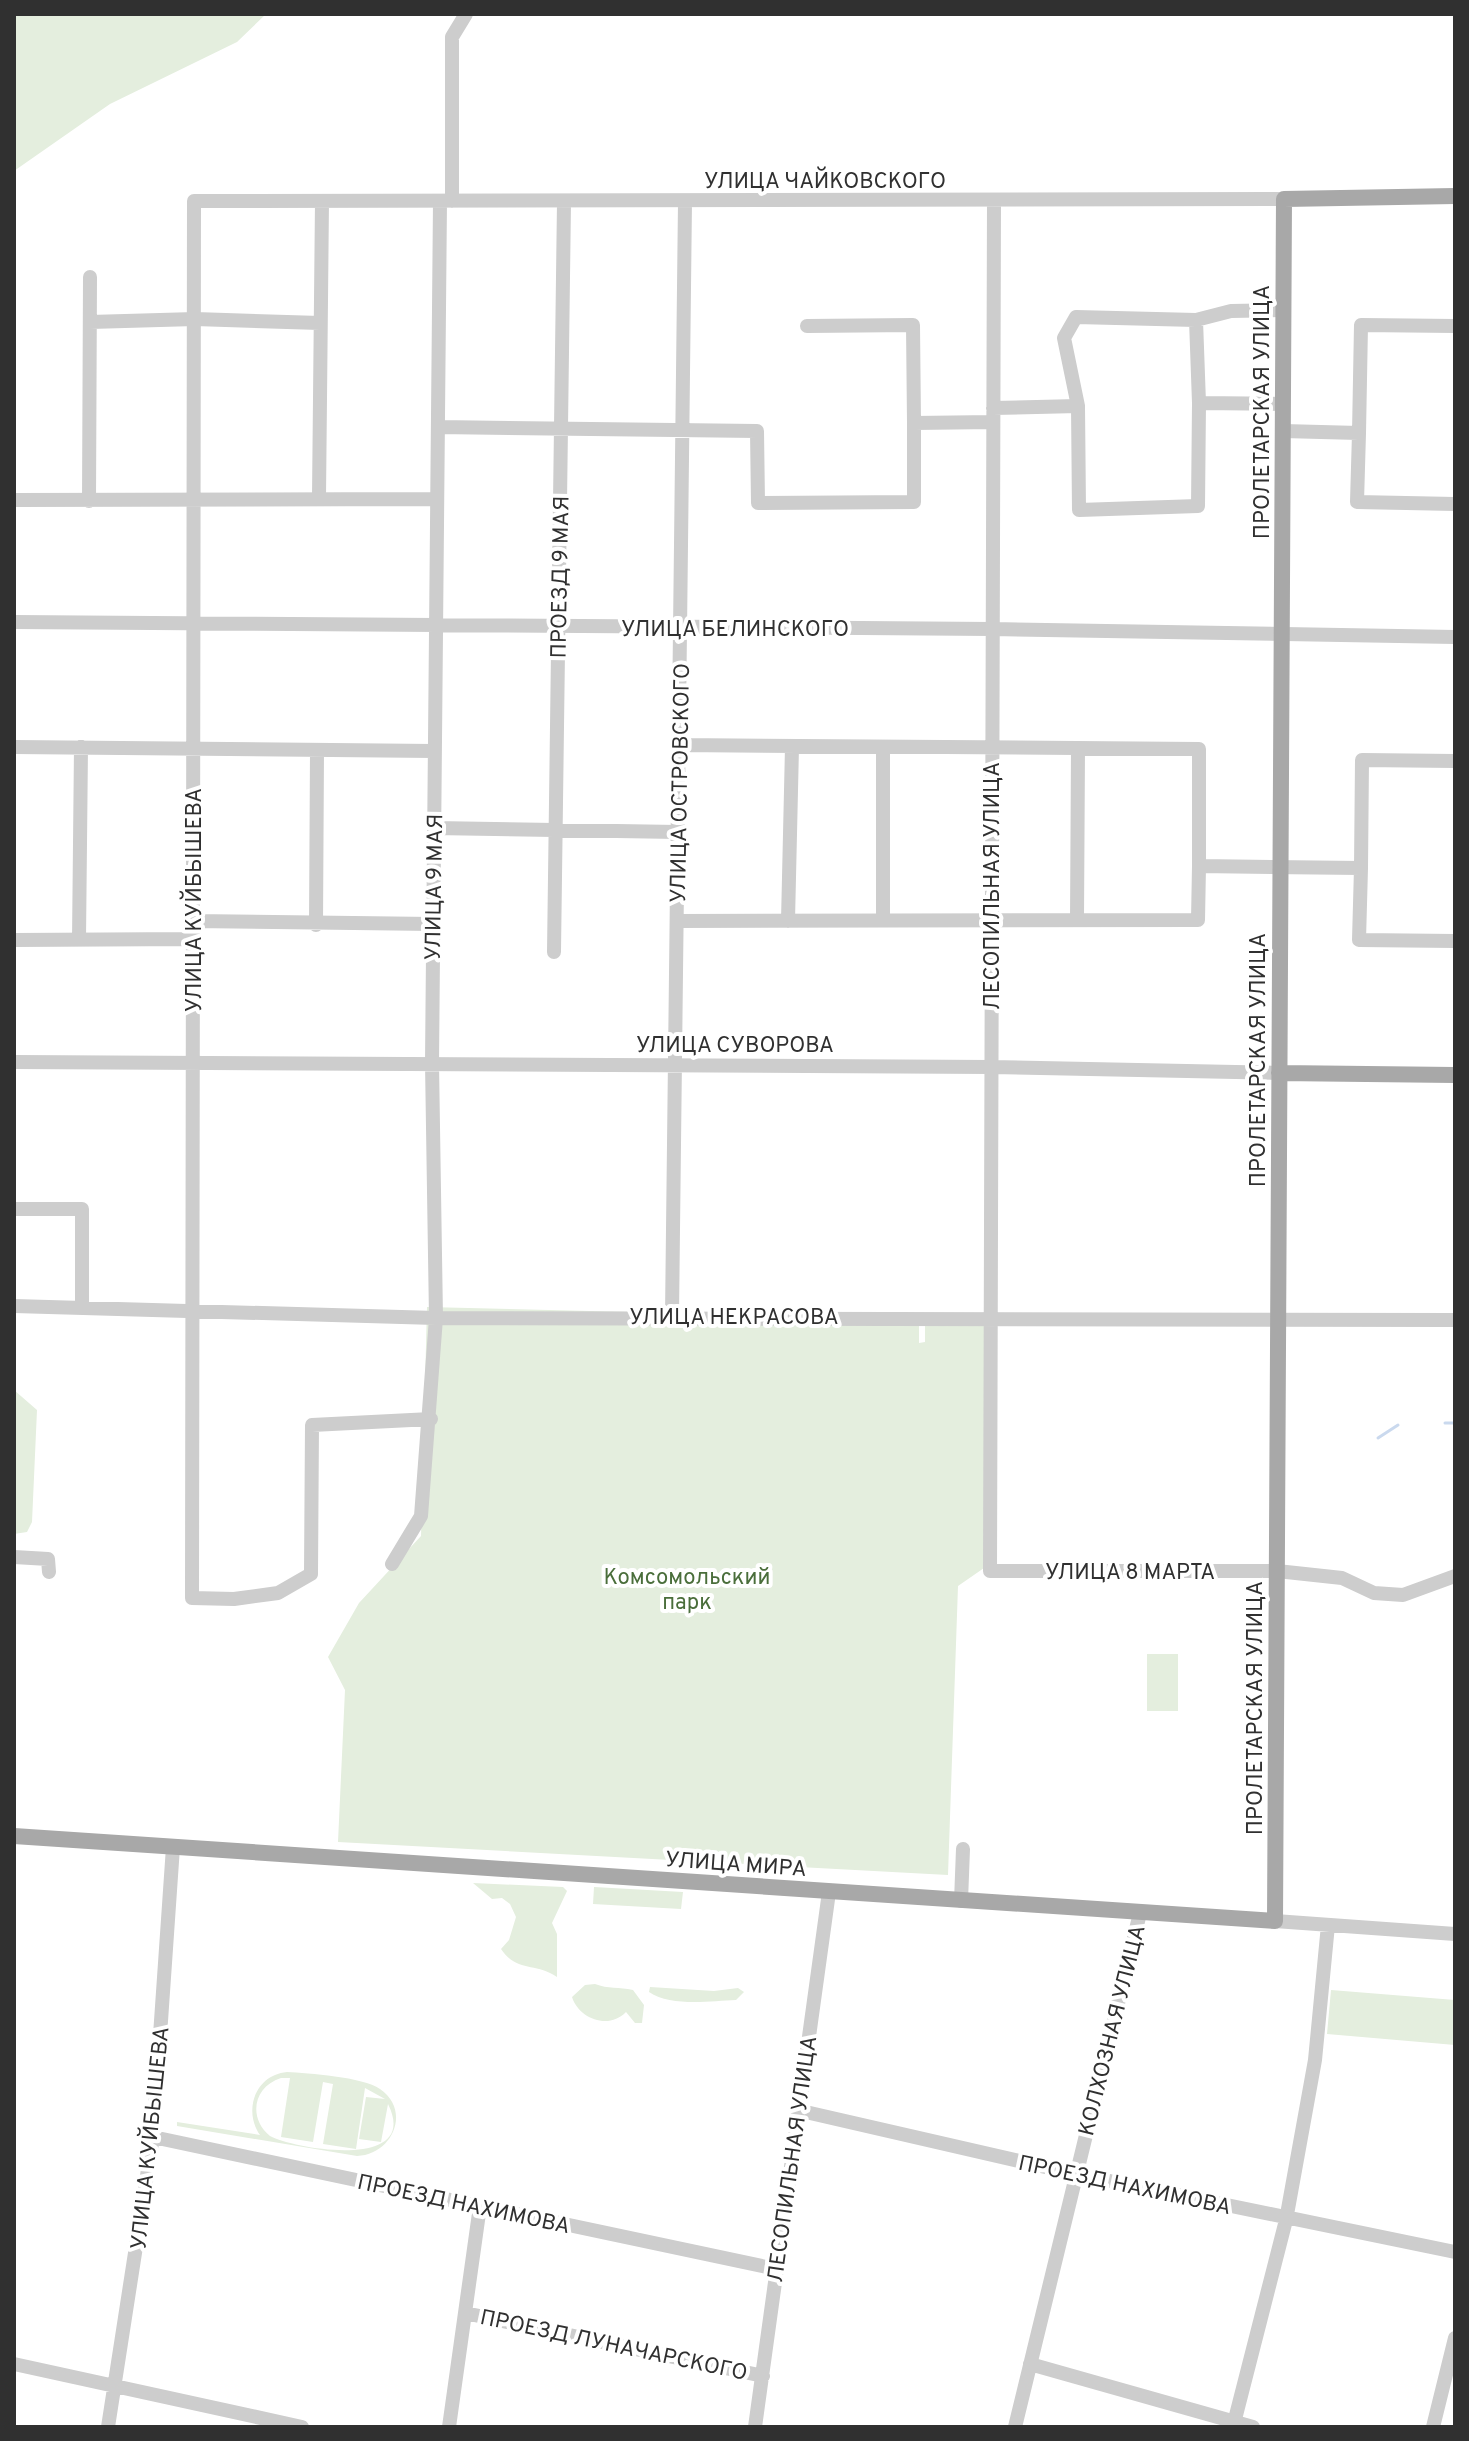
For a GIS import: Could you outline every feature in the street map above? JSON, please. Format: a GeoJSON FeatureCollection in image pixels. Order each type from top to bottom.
{"type":"FeatureCollection","features":[{"type":"Feature","properties":{"kind":"main road","name":"УЛИЦА ЧАЙКОВСКОГО"},"geometry":{"type":"LineString","coordinates":[[1284,199],[1455,196]]}},
{"type":"Feature","properties":{"kind":"main road","name":"ПРОЛЕТАРСКАЯ УЛИЦА"},"geometry":{"type":"LineString","coordinates":[[1275,1921],[1279,1073],[1288,866],[1282,634],[1284,199]]}},
{"type":"Feature","properties":{"kind":"main road","name":"УЛИЦА СУВОРОВА"},"geometry":{"type":"LineString","coordinates":[[1279,1073],[1455,1075]]}},
{"type":"Feature","properties":{"kind":"main road","name":"УЛИЦА МИРА"},"geometry":{"type":"LineString","coordinates":[[14,1836],[1275,1921]]}},
{"type":"Feature","properties":{"kind":"street","name":"УЛИЦА 9 МАЯ"},"geometry":{"type":"LineString","coordinates":[[392,1564],[421,1516],[431,1419],[436,1318],[432,1063],[438,427],[452,37],[466,14]]}},
{"type":"Feature","properties":{"kind":"street","name":"УЛИЦА ЧАЙКОВСКОГО"},"geometry":{"type":"LineString","coordinates":[[194,201],[1284,199]]}},
{"type":"Feature","properties":{"kind":"street","name":"УЛИЦА КУЙБЫШЕВА"},"geometry":{"type":"LineString","coordinates":[[194,201],[192,1598],[234,1599],[278,1593],[311,1574],[312,1425],[431,1419]]}},
{"type":"Feature","properties":{"kind":"street"},"geometry":{"type":"LineString","coordinates":[[319,497],[322,201]]}},
{"type":"Feature","properties":{"kind":"street","name":"ЛЕСОПИЛЬНАЯ УЛИЦА"},"geometry":{"type":"LineString","coordinates":[[990,1571],[994,201]]}},
{"type":"Feature","properties":{"kind":"street","name":"ПРОЕЗД 9 МАЯ"},"geometry":{"type":"LineString","coordinates":[[554,952],[564,202]]}},
{"type":"Feature","properties":{"kind":"street","name":"УЛИЦА ОСТРОВСКОГО"},"geometry":{"type":"LineString","coordinates":[[672,1316],[685,202]]}},
{"type":"Feature","properties":{"kind":"street"},"geometry":{"type":"LineString","coordinates":[[89,501],[90,277]]}},
{"type":"Feature","properties":{"kind":"street"},"geometry":{"type":"LineString","coordinates":[[1196,320],[1198,506],[1079,510],[1078,406],[1064,338],[1076,317],[1196,320],[1231,311],[1284,310]]}},
{"type":"Feature","properties":{"kind":"street"},"geometry":{"type":"LineString","coordinates":[[90,322],[195,319],[320,323]]}},
{"type":"Feature","properties":{"kind":"street"},"geometry":{"type":"LineString","coordinates":[[438,427],[757,431],[758,503],[914,502],[913,325],[807,326]]}},
{"type":"Feature","properties":{"kind":"street"},"geometry":{"type":"LineString","coordinates":[[1455,326],[1361,325],[1357,502],[1455,504]]}},
{"type":"Feature","properties":{"kind":"street"},"geometry":{"type":"LineString","coordinates":[[1199,403],[1283,404]]}},
{"type":"Feature","properties":{"kind":"street"},"geometry":{"type":"LineString","coordinates":[[914,423],[1078,406]]}},
{"type":"Feature","properties":{"kind":"street"},"geometry":{"type":"LineString","coordinates":[[1283,431],[1359,433]]}},
{"type":"Feature","properties":{"kind":"street"},"geometry":{"type":"LineString","coordinates":[[14,500],[437,499]]}},
{"type":"Feature","properties":{"kind":"street","name":"УЛИЦА БЕЛИНСКОГО"},"geometry":{"type":"LineString","coordinates":[[14,622],[992,629],[1455,637]]}},
{"type":"Feature","properties":{"kind":"street"},"geometry":{"type":"LineString","coordinates":[[677,921],[1198,920],[1199,866],[1199,749],[679,745]]}},
{"type":"Feature","properties":{"kind":"street"},"geometry":{"type":"LineString","coordinates":[[14,747],[434,751]]}},
{"type":"Feature","properties":{"kind":"street"},"geometry":{"type":"LineString","coordinates":[[79,940],[81,747]]}},
{"type":"Feature","properties":{"kind":"street"},"geometry":{"type":"LineString","coordinates":[[788,921],[792,747]]}},
{"type":"Feature","properties":{"kind":"street"},"geometry":{"type":"LineString","coordinates":[[883,748],[883,920]]}},
{"type":"Feature","properties":{"kind":"street"},"geometry":{"type":"LineString","coordinates":[[1077,920],[1078,749]]}},
{"type":"Feature","properties":{"kind":"street"},"geometry":{"type":"LineString","coordinates":[[316,925],[317,751]]}},
{"type":"Feature","properties":{"kind":"street"},"geometry":{"type":"LineString","coordinates":[[1455,761],[1362,760],[1359,940],[1455,941]]}},
{"type":"Feature","properties":{"kind":"street"},"geometry":{"type":"LineString","coordinates":[[434,828],[678,832]]}},
{"type":"Feature","properties":{"kind":"street"},"geometry":{"type":"LineString","coordinates":[[1199,866],[1361,868]]}},
{"type":"Feature","properties":{"kind":"street"},"geometry":{"type":"LineString","coordinates":[[193,921],[316,925],[433,924]]}},
{"type":"Feature","properties":{"kind":"street"},"geometry":{"type":"LineString","coordinates":[[14,940],[193,939]]}},
{"type":"Feature","properties":{"kind":"street","name":"УЛИЦА СУВОРОВА"},"geometry":{"type":"LineString","coordinates":[[14,1062],[991,1067],[1279,1073]]}},
{"type":"Feature","properties":{"kind":"street"},"geometry":{"type":"LineString","coordinates":[[14,1209],[82,1209],[82,1308]]}},
{"type":"Feature","properties":{"kind":"street","name":"УЛИЦА НЕКРАСОВА"},"geometry":{"type":"LineString","coordinates":[[14,1306],[436,1318],[672,1316],[1455,1320]]}},
{"type":"Feature","properties":{"kind":"street"},"geometry":{"type":"LineString","coordinates":[[14,1557],[48,1559],[49,1572]]}},
{"type":"Feature","properties":{"kind":"street","name":"УЛИЦА 8 МАРТА"},"geometry":{"type":"LineString","coordinates":[[990,1571],[1277,1571],[1342,1578],[1374,1593],[1403,1595],[1455,1576]]}},
{"type":"Feature","properties":{"kind":"street","name":"УЛИЦА КУЙБЫШЕВА"},"geometry":{"type":"LineString","coordinates":[[108,2427],[117,2386],[153,2137],[173,1847]]}},
{"type":"Feature","properties":{"kind":"street"},"geometry":{"type":"LineString","coordinates":[[961,1901],[963,1849]]}},
{"type":"Feature","properties":{"kind":"street","name":"ЛЕСОПИЛЬНАЯ УЛИЦА"},"geometry":{"type":"LineString","coordinates":[[755,2427],[829,1892]]}},
{"type":"Feature","properties":{"kind":"street","name":"КОЛХОЗНАЯ УЛИЦА"},"geometry":{"type":"LineString","coordinates":[[1015,2427],[1140,1913]]}},
{"type":"Feature","properties":{"kind":"street","name":"УЛИЦА МИРА"},"geometry":{"type":"LineString","coordinates":[[1275,1921],[1455,1934]]}},
{"type":"Feature","properties":{"kind":"street"},"geometry":{"type":"LineString","coordinates":[[1233,2424],[1286,2220],[1315,2060],[1328,1925]]}},
{"type":"Feature","properties":{"kind":"street","name":"ПРОЕЗД НАХИМОВА"},"geometry":{"type":"LineString","coordinates":[[797,2110],[1286,2220],[1455,2252]]}},
{"type":"Feature","properties":{"kind":"street","name":"ПРОЕЗД НАХИМОВА"},"geometry":{"type":"LineString","coordinates":[[153,2137],[776,2269]]}},
{"type":"Feature","properties":{"kind":"street"},"geometry":{"type":"LineString","coordinates":[[449,2427],[480,2206]]}},
{"type":"Feature","properties":{"kind":"street","name":"ПРОЕЗД ЛУНАЧАРСКОГО"},"geometry":{"type":"LineString","coordinates":[[465,2313],[763,2376]]}},
{"type":"Feature","properties":{"kind":"street"},"geometry":{"type":"LineString","coordinates":[[1433,2427],[1455,2338]]}},
{"type":"Feature","properties":{"kind":"street"},"geometry":{"type":"LineString","coordinates":[[14,2364],[302,2427]]}},
{"type":"Feature","properties":{"kind":"street"},"geometry":{"type":"LineString","coordinates":[[1030,2364],[1233,2424],[1253,2427]]}},
{"type":"Feature","properties":{"kind":"green space"},"geometry":{"type":"Polygon","coordinates":[[[14,14],[266,14],[237,42],[110,104],[14,171],[14,14]]]}},
{"type":"Feature","properties":{"kind":"green space","name":"Комсомольский парк"},"geometry":{"type":"Polygon","coordinates":[[[427,1307],[919,1319],[919,1343],[925,1342],[925,1321],[990,1322],[984,1568],[958,1586],[948,1875],[338,1842],[345,1690],[328,1657],[359,1603],[421,1536],[427,1307]]]}},
{"type":"Feature","properties":{"kind":"green space"},"geometry":{"type":"Polygon","coordinates":[[[14,1390],[37,1410],[32,1522],[27,1532],[14,1534],[14,1390]]]}},
{"type":"Feature","properties":{"kind":"green space"},"geometry":{"type":"Polygon","coordinates":[[[1147,1654],[1178,1654],[1178,1711],[1147,1711],[1147,1654]]]}},
{"type":"Feature","properties":{"kind":"green space"},"geometry":{"type":"Polygon","coordinates":[[[473,1883],[563,1887],[567,1891],[552,1923],[557,1934],[557,1977],[507,1956],[501,1949],[509,1940],[516,1917],[510,1904],[502,1898],[492,1899],[473,1883]]]}},
{"type":"Feature","properties":{"kind":"green space"},"geometry":{"type":"Polygon","coordinates":[[[594,1887],[683,1892],[681,1909],[593,1904],[594,1887]]]}},
{"type":"Feature","properties":{"kind":"green space"},"geometry":{"type":"Polygon","coordinates":[[[585,1985],[633,1990],[644,2005],[642,2023],[635,2023],[626,2012],[603,2021],[595,2020],[581,2011],[572,1997],[585,1985]]]}},
{"type":"Feature","properties":{"kind":"green space"},"geometry":{"type":"Polygon","coordinates":[[[650,1987],[714,1991],[738,1988],[744,1992],[736,2000],[679,2001],[658,1997],[649,1992],[650,1987]]]}},
{"type":"Feature","properties":{"kind":"green space"},"geometry":{"type":"Polygon","coordinates":[[[1331,1990],[1455,2000],[1455,2045],[1327,2034],[1331,1990]]]}},
{"type":"Feature","properties":{"kind":"green space"},"geometry":{"type":"Polygon","coordinates":[[[287,2072],[321,2075],[372,2085],[390,2098],[395,2109],[394,2130],[388,2140],[380,2148],[357,2156],[177,2126],[177,2122],[260,2135],[253,2115],[255,2096],[267,2080],[287,2072]],[[290,2078],[272,2082],[259,2096],[258,2121],[270,2136],[304,2146],[352,2150],[372,2147],[387,2139],[394,2125],[388,2104],[381,2142],[359,2139],[366,2097],[385,2099],[365,2088],[356,2149],[323,2144],[333,2084],[323,2082],[313,2142],[281,2137],[290,2078]]]}},
{"type":"Feature","properties":{"kind":"waterway"},"geometry":{"type":"LineString","coordinates":[[1445,1423],[1455,1423]]}},
{"type":"Feature","properties":{"kind":"waterway"},"geometry":{"type":"LineString","coordinates":[[1378,1438],[1398,1425]]}}]}
